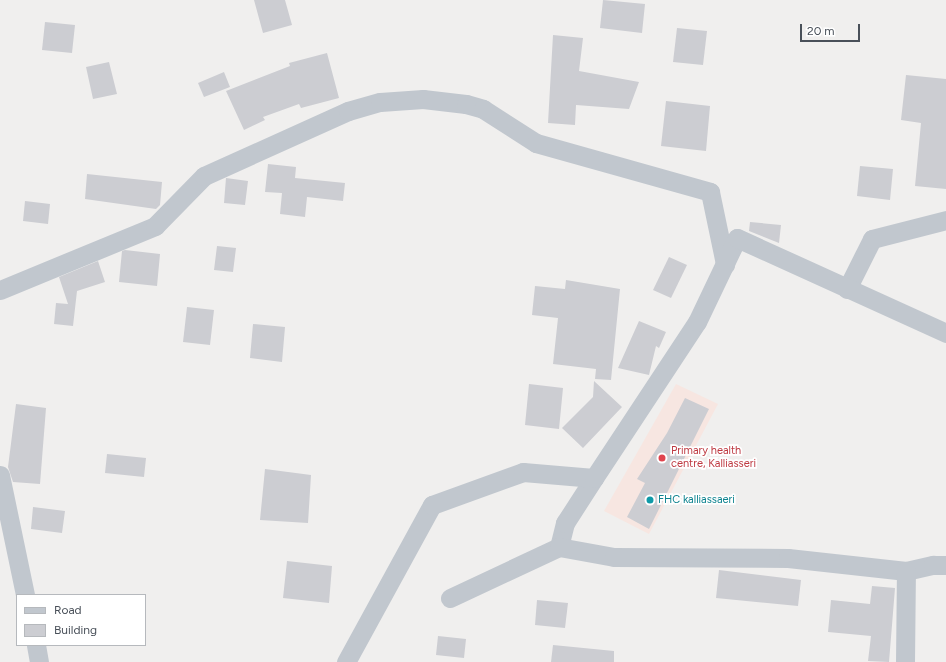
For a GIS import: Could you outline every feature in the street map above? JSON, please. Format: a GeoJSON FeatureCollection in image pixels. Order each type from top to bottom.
{"type":"FeatureCollection","features":[{"type":"Feature","properties":{"kind":"street"},"geometry":{"type":"LineString","coordinates":[[0,290],[155,226],[204,176],[312,127],[348,111],[380,102],[423,99],[478,107],[536,143],[710,192],[725,264]]}},
{"type":"Feature","properties":{"kind":"street"},"geometry":{"type":"LineString","coordinates":[[847,289],[872,239],[946,220]]}},
{"type":"Feature","properties":{"kind":"street"},"geometry":{"type":"LineString","coordinates":[[559,547],[565,523],[697,322],[738,238],[946,333]]}},
{"type":"Feature","properties":{"kind":"street"},"geometry":{"type":"LineString","coordinates":[[346,662],[432,505],[524,472],[594,478]]}},
{"type":"Feature","properties":{"kind":"street"},"geometry":{"type":"LineString","coordinates":[[0,475],[25,594]]}},
{"type":"Feature","properties":{"kind":"street"},"geometry":{"type":"LineString","coordinates":[[450,598],[559,547],[614,557],[788,558],[906,571],[933,565],[946,565]]}},
{"type":"Feature","properties":{"kind":"street"},"geometry":{"type":"LineString","coordinates":[[905,662],[906,571]]}},
{"type":"Feature","properties":{"kind":"street"},"geometry":{"type":"LineString","coordinates":[[36,646],[39,662]]}},
{"type":"Feature","properties":{"kind":"shaded area","name":"Primary health centre, Kalliasseri"},"geometry":{"type":"Polygon","coordinates":[[[676,384],[718,404],[649,534],[604,511],[676,384]]]}},
{"type":"Feature","properties":{"kind":"building"},"geometry":{"type":"Polygon","coordinates":[[[254,0],[285,0],[292,25],[263,33],[254,0]]]}},
{"type":"Feature","properties":{"kind":"building"},"geometry":{"type":"Polygon","coordinates":[[[603,0],[645,4],[642,33],[600,28],[603,0]]]}},
{"type":"Feature","properties":{"kind":"building"},"geometry":{"type":"Polygon","coordinates":[[[45,22],[75,25],[72,53],[42,50],[45,22]]]}},
{"type":"Feature","properties":{"kind":"building"},"geometry":{"type":"Polygon","coordinates":[[[677,28],[707,31],[703,65],[673,62],[677,28]]]}},
{"type":"Feature","properties":{"kind":"building"},"geometry":{"type":"Polygon","coordinates":[[[553,35],[583,38],[579,71],[639,82],[629,109],[576,105],[575,125],[548,123],[553,35]]]}},
{"type":"Feature","properties":{"kind":"building"},"geometry":{"type":"Polygon","coordinates":[[[327,53],[339,98],[301,108],[299,104],[263,117],[265,120],[244,130],[226,91],[290,66],[289,63],[327,53]]]}},
{"type":"Feature","properties":{"kind":"building"},"geometry":{"type":"Polygon","coordinates":[[[109,62],[117,94],[93,99],[86,67],[109,62]]]}},
{"type":"Feature","properties":{"kind":"building"},"geometry":{"type":"Polygon","coordinates":[[[224,72],[230,87],[204,97],[198,83],[224,72]]]}},
{"type":"Feature","properties":{"kind":"building"},"geometry":{"type":"Polygon","coordinates":[[[906,75],[946,79],[946,189],[915,186],[921,123],[901,120],[906,75]]]}},
{"type":"Feature","properties":{"kind":"building"},"geometry":{"type":"Polygon","coordinates":[[[666,101],[710,106],[706,151],[661,146],[666,101]]]}},
{"type":"Feature","properties":{"kind":"building"},"geometry":{"type":"Polygon","coordinates":[[[268,164],[296,167],[295,178],[345,183],[343,201],[307,197],[305,217],[280,214],[282,193],[265,192],[268,164]]]}},
{"type":"Feature","properties":{"kind":"building"},"geometry":{"type":"Polygon","coordinates":[[[860,166],[893,169],[890,200],[857,196],[860,166]]]}},
{"type":"Feature","properties":{"kind":"building"},"geometry":{"type":"Polygon","coordinates":[[[87,174],[162,182],[160,205],[156,209],[85,199],[87,174]]]}},
{"type":"Feature","properties":{"kind":"building"},"geometry":{"type":"Polygon","coordinates":[[[226,178],[248,181],[245,205],[224,203],[226,178]]]}},
{"type":"Feature","properties":{"kind":"building"},"geometry":{"type":"Polygon","coordinates":[[[25,201],[50,204],[48,224],[23,221],[25,201]]]}},
{"type":"Feature","properties":{"kind":"building"},"geometry":{"type":"Polygon","coordinates":[[[750,222],[781,225],[779,243],[749,231],[750,222]]]}},
{"type":"Feature","properties":{"kind":"building"},"geometry":{"type":"Polygon","coordinates":[[[217,246],[236,248],[233,272],[214,270],[217,246]]]}},
{"type":"Feature","properties":{"kind":"building"},"geometry":{"type":"Polygon","coordinates":[[[125,250],[160,254],[157,286],[119,282],[122,251],[125,250]]]}},
{"type":"Feature","properties":{"kind":"building"},"geometry":{"type":"Polygon","coordinates":[[[669,257],[687,265],[671,298],[653,290],[669,257]]]}},
{"type":"Feature","properties":{"kind":"building"},"geometry":{"type":"Polygon","coordinates":[[[98,261],[105,282],[77,291],[73,326],[54,324],[56,303],[68,304],[59,277],[98,261]]]}},
{"type":"Feature","properties":{"kind":"building"},"geometry":{"type":"Polygon","coordinates":[[[566,280],[620,289],[611,380],[595,379],[596,369],[553,364],[558,318],[532,315],[535,286],[565,289],[566,280]]]}},
{"type":"Feature","properties":{"kind":"building"},"geometry":{"type":"Polygon","coordinates":[[[187,307],[214,310],[210,345],[183,342],[187,307]]]}},
{"type":"Feature","properties":{"kind":"building"},"geometry":{"type":"Polygon","coordinates":[[[639,321],[666,332],[659,348],[656,346],[649,375],[618,368],[639,321]]]}},
{"type":"Feature","properties":{"kind":"building"},"geometry":{"type":"Polygon","coordinates":[[[253,324],[285,327],[282,362],[250,358],[253,324]]]}},
{"type":"Feature","properties":{"kind":"building"},"geometry":{"type":"Polygon","coordinates":[[[594,381],[622,407],[583,448],[562,428],[593,397],[594,381]]]}},
{"type":"Feature","properties":{"kind":"building"},"geometry":{"type":"Polygon","coordinates":[[[529,384],[563,388],[559,429],[525,425],[529,384]]]}},
{"type":"Feature","properties":{"kind":"building","name":"FHC kalliassaeri"},"geometry":{"type":"Polygon","coordinates":[[[685,398],[709,409],[649,529],[627,517],[645,483],[637,479],[667,433],[685,398]]]}},
{"type":"Feature","properties":{"kind":"building"},"geometry":{"type":"Polygon","coordinates":[[[16,404],[46,408],[40,484],[13,482],[8,467],[16,404]]]}},
{"type":"Feature","properties":{"kind":"building"},"geometry":{"type":"Polygon","coordinates":[[[107,454],[146,458],[144,477],[105,473],[107,454]]]}},
{"type":"Feature","properties":{"kind":"building"},"geometry":{"type":"Polygon","coordinates":[[[265,469],[311,475],[308,523],[260,520],[265,469]]]}},
{"type":"Feature","properties":{"kind":"building"},"geometry":{"type":"Polygon","coordinates":[[[33,507],[65,511],[62,533],[31,529],[33,507]]]}},
{"type":"Feature","properties":{"kind":"building"},"geometry":{"type":"Polygon","coordinates":[[[287,561],[332,566],[329,603],[283,598],[287,561]]]}},
{"type":"Feature","properties":{"kind":"building"},"geometry":{"type":"Polygon","coordinates":[[[719,570],[801,580],[798,606],[716,598],[719,570]]]}},
{"type":"Feature","properties":{"kind":"building"},"geometry":{"type":"Polygon","coordinates":[[[872,586],[895,588],[889,662],[868,661],[871,636],[828,632],[831,600],[870,604],[872,586]]]}},
{"type":"Feature","properties":{"kind":"building"},"geometry":{"type":"Polygon","coordinates":[[[537,600],[568,603],[565,628],[535,625],[537,600]]]}},
{"type":"Feature","properties":{"kind":"building"},"geometry":{"type":"Polygon","coordinates":[[[438,636],[466,639],[464,658],[436,655],[438,636]]]}},
{"type":"Feature","properties":{"kind":"building"},"geometry":{"type":"Polygon","coordinates":[[[553,645],[614,651],[614,662],[551,662],[553,645]]]}},
{"type":"Feature","properties":{"kind":"place","name":"Primary health centre, Kalliasseri"},"geometry":{"type":"Point","coordinates":[662,458]}},
{"type":"Feature","properties":{"kind":"place","name":"FHC kalliassaeri"},"geometry":{"type":"Point","coordinates":[650,500]}}]}
